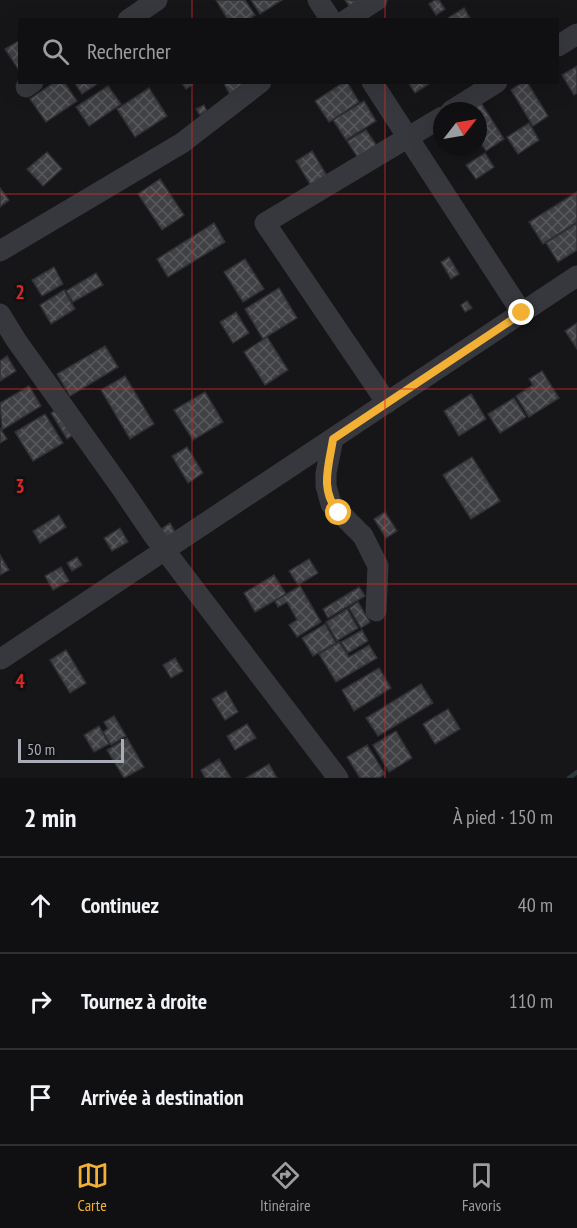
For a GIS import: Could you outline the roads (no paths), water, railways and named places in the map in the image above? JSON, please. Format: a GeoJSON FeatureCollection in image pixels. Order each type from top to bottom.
{"type":"FeatureCollection","features":[{"type":"Feature","properties":{"kind":"street"},"geometry":{"type":"LineString","coordinates":[[131,18],[157,0]]}},
{"type":"Feature","properties":{"kind":"street"},"geometry":{"type":"LineString","coordinates":[[318,0],[330,18]]}},
{"type":"Feature","properties":{"kind":"street"},"geometry":{"type":"LineString","coordinates":[[349,18],[377,0]]}},
{"type":"Feature","properties":{"kind":"street"},"geometry":{"type":"LineString","coordinates":[[559,45],[577,34]]}},
{"type":"Feature","properties":{"kind":"street"},"geometry":{"type":"LineString","coordinates":[[0,251],[182,143],[258,84]]}},
{"type":"Feature","properties":{"kind":"street"},"geometry":{"type":"LineString","coordinates":[[373,84],[522,313]]}},
{"type":"Feature","properties":{"kind":"street"},"geometry":{"type":"LineString","coordinates":[[465,102],[494,84]]}},
{"type":"Feature","properties":{"kind":"street"},"geometry":{"type":"LineString","coordinates":[[387,403],[265,223],[433,123]]}},
{"type":"Feature","properties":{"kind":"street"},"geometry":{"type":"LineString","coordinates":[[2,659],[577,276]]}},
{"type":"Feature","properties":{"kind":"street"},"geometry":{"type":"LineString","coordinates":[[0,314],[153,536],[166,550],[338,778]]}},
{"type":"Feature","properties":{"kind":"street"},"geometry":{"type":"LineString","coordinates":[[333,439],[326,486],[331,504],[363,536],[378,566],[376,611]]}},
{"type":"Feature","properties":{"kind":"waterway"},"geometry":{"type":"LineString","coordinates":[[569,778],[577,772]]}}]}
